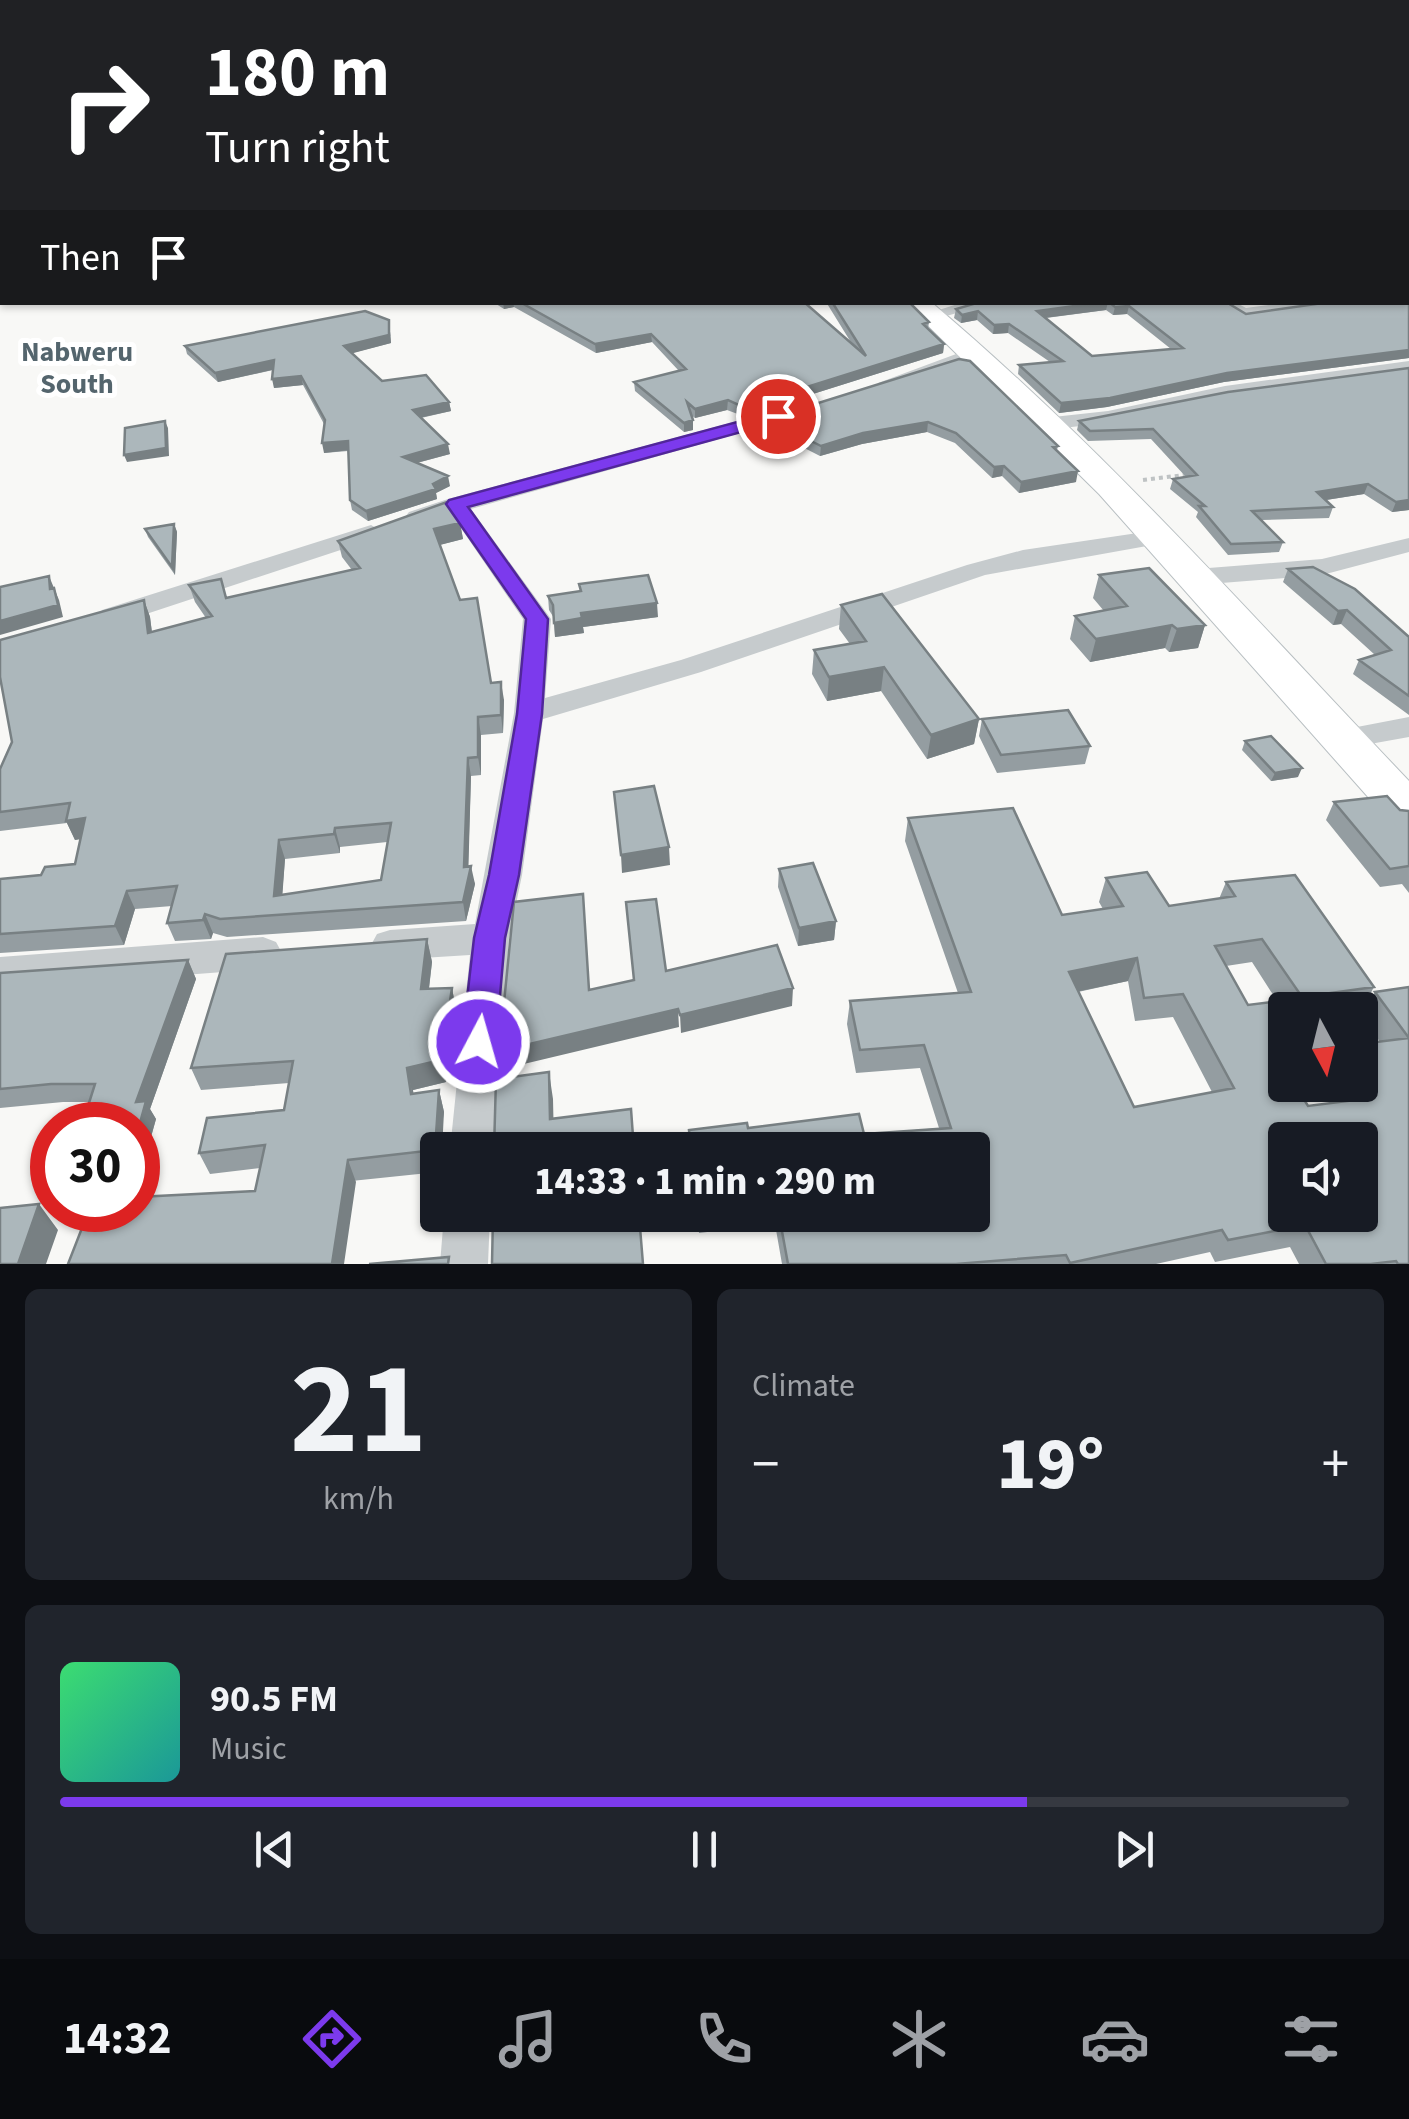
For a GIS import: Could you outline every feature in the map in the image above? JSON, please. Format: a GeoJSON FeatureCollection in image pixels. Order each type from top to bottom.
{"type":"FeatureCollection","features":[{"type":"Feature","properties":{"kind":"street"},"geometry":{"type":"LineString","coordinates":[[924,309],[961,305]]}},
{"type":"Feature","properties":{"kind":"street"},"geometry":{"type":"LineString","coordinates":[[1227,305],[1243,314],[1310,305]]}},
{"type":"Feature","properties":{"kind":"street"},"geometry":{"type":"LineString","coordinates":[[924,309],[974,352],[1110,487],[1409,812]]}},
{"type":"Feature","properties":{"kind":"street"},"geometry":{"type":"LineString","coordinates":[[864,390],[974,352]]}},
{"type":"Feature","properties":{"kind":"street"},"geometry":{"type":"LineString","coordinates":[[1044,424],[1108,417],[1224,392],[1409,366]]}},
{"type":"Feature","properties":{"kind":"street"},"geometry":{"type":"LineString","coordinates":[[82,625],[456,504],[830,400]]}},
{"type":"Feature","properties":{"kind":"street"},"geometry":{"type":"LineString","coordinates":[[456,504],[537,619],[530,714],[490,938],[474,1132]]}},
{"type":"Feature","properties":{"kind":"street"},"geometry":{"type":"LineString","coordinates":[[530,714],[691,666],[976,570],[1023,558],[1158,537]]}},
{"type":"Feature","properties":{"kind":"street"},"geometry":{"type":"LineString","coordinates":[[1196,577],[1322,567],[1409,545]]}},
{"type":"Feature","properties":{"kind":"street"},"geometry":{"type":"LineString","coordinates":[[1342,739],[1409,727]]}},
{"type":"Feature","properties":{"kind":"street"},"geometry":{"type":"LineString","coordinates":[[350,948],[490,938]]}},
{"type":"Feature","properties":{"kind":"street"},"geometry":{"type":"LineString","coordinates":[[0,973],[290,952]]}},
{"type":"Feature","properties":{"kind":"street"},"geometry":{"type":"LineString","coordinates":[[464,1264],[466,1232]]}},
{"type":"Feature","properties":{"kind":"path"},"geometry":{"type":"LineString","coordinates":[[1110,487],[1196,474]]}},
{"type":"Feature","properties":{"kind":"building"},"geometry":{"type":"Polygon","coordinates":[[[525,305],[807,305],[866,356],[834,305],[912,305],[929,322],[923,324],[944,344],[743,407],[728,400],[695,409],[687,402],[693,420],[684,423],[634,382],[686,369],[651,334],[595,344],[525,305]]]}},
{"type":"Feature","properties":{"kind":"building"},"geometry":{"type":"Polygon","coordinates":[[[970,305],[1082,305],[1037,311],[1092,356],[1183,348],[1129,306],[1113,305],[1231,305],[1246,314],[1309,305],[1409,305],[1409,350],[1227,373],[1110,398],[1061,403],[1019,365],[1063,361],[1009,324],[994,325],[978,311],[962,315],[956,309],[970,305]]]}},
{"type":"Feature","properties":{"kind":"building"},"geometry":{"type":"Polygon","coordinates":[[[365,311],[389,320],[389,335],[344,346],[382,381],[426,375],[449,402],[413,410],[448,444],[403,457],[448,476],[433,484],[436,489],[366,511],[350,500],[348,441],[322,443],[325,420],[301,376],[272,379],[274,360],[215,373],[185,346],[365,311]]]}},
{"type":"Feature","properties":{"kind":"building"},"geometry":{"type":"Polygon","coordinates":[[[959,359],[970,361],[1058,446],[1053,447],[1078,471],[1021,482],[1004,466],[994,467],[956,433],[928,422],[863,433],[821,446],[767,419],[959,359]]]}},
{"type":"Feature","properties":{"kind":"building"},"geometry":{"type":"Polygon","coordinates":[[[1409,368],[1409,500],[1396,502],[1368,484],[1317,492],[1333,507],[1252,511],[1283,542],[1231,544],[1199,506],[1205,506],[1173,479],[1197,475],[1153,429],[1090,431],[1079,421],[1228,392],[1409,368]]]}},
{"type":"Feature","properties":{"kind":"building"},"geometry":{"type":"Polygon","coordinates":[[[165,421],[166,448],[124,455],[125,428],[165,421]]]}},
{"type":"Feature","properties":{"kind":"building"},"geometry":{"type":"Polygon","coordinates":[[[447,502],[460,523],[434,529],[460,600],[477,598],[491,683],[501,682],[501,715],[478,717],[478,757],[468,758],[464,867],[471,866],[463,902],[220,919],[205,914],[203,920],[167,923],[177,886],[127,891],[115,926],[0,934],[0,879],[41,875],[45,867],[75,864],[85,818],[66,821],[70,803],[0,812],[0,769],[12,742],[0,677],[0,640],[144,600],[148,633],[212,616],[189,585],[221,579],[226,598],[360,568],[338,541],[447,502]],[[391,823],[335,828],[334,834],[279,840],[274,896],[381,880],[391,823]]]}},
{"type":"Feature","properties":{"kind":"building"},"geometry":{"type":"Polygon","coordinates":[[[174,524],[172,567],[145,529],[174,524]]]}},
{"type":"Feature","properties":{"kind":"building"},"geometry":{"type":"Polygon","coordinates":[[[1313,567],[1355,589],[1409,637],[1409,696],[1359,660],[1391,650],[1347,610],[1338,611],[1288,569],[1313,567]]]}},
{"type":"Feature","properties":{"kind":"building"},"geometry":{"type":"Polygon","coordinates":[[[1149,568],[1205,625],[1177,629],[1172,625],[1096,639],[1075,616],[1127,606],[1099,575],[1149,568]]]}},
{"type":"Feature","properties":{"kind":"building"},"geometry":{"type":"Polygon","coordinates":[[[648,575],[657,603],[581,613],[582,618],[554,623],[548,596],[581,591],[579,584],[648,575]]]}},
{"type":"Feature","properties":{"kind":"building"},"geometry":{"type":"Polygon","coordinates":[[[49,576],[58,605],[0,621],[0,587],[49,576]]]}},
{"type":"Feature","properties":{"kind":"building"},"geometry":{"type":"Polygon","coordinates":[[[882,594],[979,719],[931,735],[884,667],[829,677],[814,650],[866,641],[841,605],[882,594]]]}},
{"type":"Feature","properties":{"kind":"building"},"geometry":{"type":"Polygon","coordinates":[[[1068,710],[1090,746],[1001,755],[982,719],[1068,710]]]}},
{"type":"Feature","properties":{"kind":"building"},"geometry":{"type":"Polygon","coordinates":[[[1271,736],[1302,768],[1275,773],[1245,741],[1271,736]]]}},
{"type":"Feature","properties":{"kind":"building"},"geometry":{"type":"Polygon","coordinates":[[[654,786],[669,847],[621,855],[614,792],[654,786]]]}},
{"type":"Feature","properties":{"kind":"building"},"geometry":{"type":"Polygon","coordinates":[[[1387,796],[1400,810],[1409,811],[1409,866],[1390,869],[1334,802],[1387,796]]]}},
{"type":"Feature","properties":{"kind":"building"},"geometry":{"type":"Polygon","coordinates":[[[1013,808],[1062,915],[1123,906],[1106,878],[1147,872],[1169,906],[1235,896],[1226,882],[1295,875],[1374,987],[1299,992],[1262,939],[1215,946],[1248,1005],[1268,1003],[1268,1102],[1306,1102],[1308,1106],[1378,1102],[1378,1042],[1409,1038],[1409,1264],[1326,1264],[1309,1232],[1378,1232],[1378,1122],[1268,1122],[1269,1232],[1228,1240],[1222,1230],[1070,1263],[1066,1255],[956,1264],[788,1264],[782,1232],[990,1232],[990,1132],[893,1132],[951,1128],[924,1045],[860,1050],[850,1001],[971,992],[908,818],[1013,808]],[[1137,958],[1069,972],[1134,1107],[1234,1088],[1183,994],[1144,998],[1137,958]]]}},
{"type":"Feature","properties":{"kind":"building"},"geometry":{"type":"Polygon","coordinates":[[[813,863],[836,921],[799,928],[779,869],[813,863]]]}},
{"type":"Feature","properties":{"kind":"building"},"geometry":{"type":"Polygon","coordinates":[[[583,894],[589,990],[634,980],[626,902],[656,899],[666,971],[777,945],[793,988],[680,1015],[678,1009],[504,1050],[501,1033],[514,902],[583,894]]]}},
{"type":"Feature","properties":{"kind":"building"},"geometry":{"type":"Polygon","coordinates":[[[427,939],[421,989],[452,988],[441,1060],[407,1068],[411,1094],[439,1090],[436,1132],[420,1132],[420,1152],[348,1160],[332,1264],[68,1264],[80,1232],[160,1232],[160,1196],[255,1191],[265,1145],[199,1153],[207,1118],[284,1110],[293,1061],[191,1068],[226,954],[427,939]]]}},
{"type":"Feature","properties":{"kind":"building"},"geometry":{"type":"Polygon","coordinates":[[[188,960],[136,1102],[89,1102],[95,1084],[0,1089],[0,973],[188,960]]]}},
{"type":"Feature","properties":{"kind":"building"},"geometry":{"type":"Polygon","coordinates":[[[1409,987],[1409,1038],[1378,992],[1409,987]]]}},
{"type":"Feature","properties":{"kind":"building"},"geometry":{"type":"Polygon","coordinates":[[[549,1072],[550,1119],[631,1109],[633,1132],[495,1132],[496,1079],[549,1072]]]}},
{"type":"Feature","properties":{"kind":"building"},"geometry":{"type":"Polygon","coordinates":[[[859,1114],[864,1132],[689,1132],[747,1123],[748,1128],[859,1114]]]}},
{"type":"Feature","properties":{"kind":"building"},"geometry":{"type":"Polygon","coordinates":[[[30,1205],[30,1230],[18,1264],[0,1264],[0,1208],[30,1205]]]}},
{"type":"Feature","properties":{"kind":"building"},"geometry":{"type":"Polygon","coordinates":[[[493,1232],[640,1232],[643,1264],[492,1264],[493,1232]]]}},
{"type":"Feature","properties":{"kind":"building"},"geometry":{"type":"Polygon","coordinates":[[[449,1257],[448,1264],[369,1264],[449,1257]]]}},
{"type":"Feature","properties":{"kind":"district","name":"Nabweru South"},"geometry":{"type":"Point","coordinates":[77,367]}},
{"type":"Feature","properties":{"kind":"route"},"geometry":{"type":"LineString","coordinates":[[479,1042],[490,938],[530,714],[537,619],[456,504],[778,416]]}}]}
